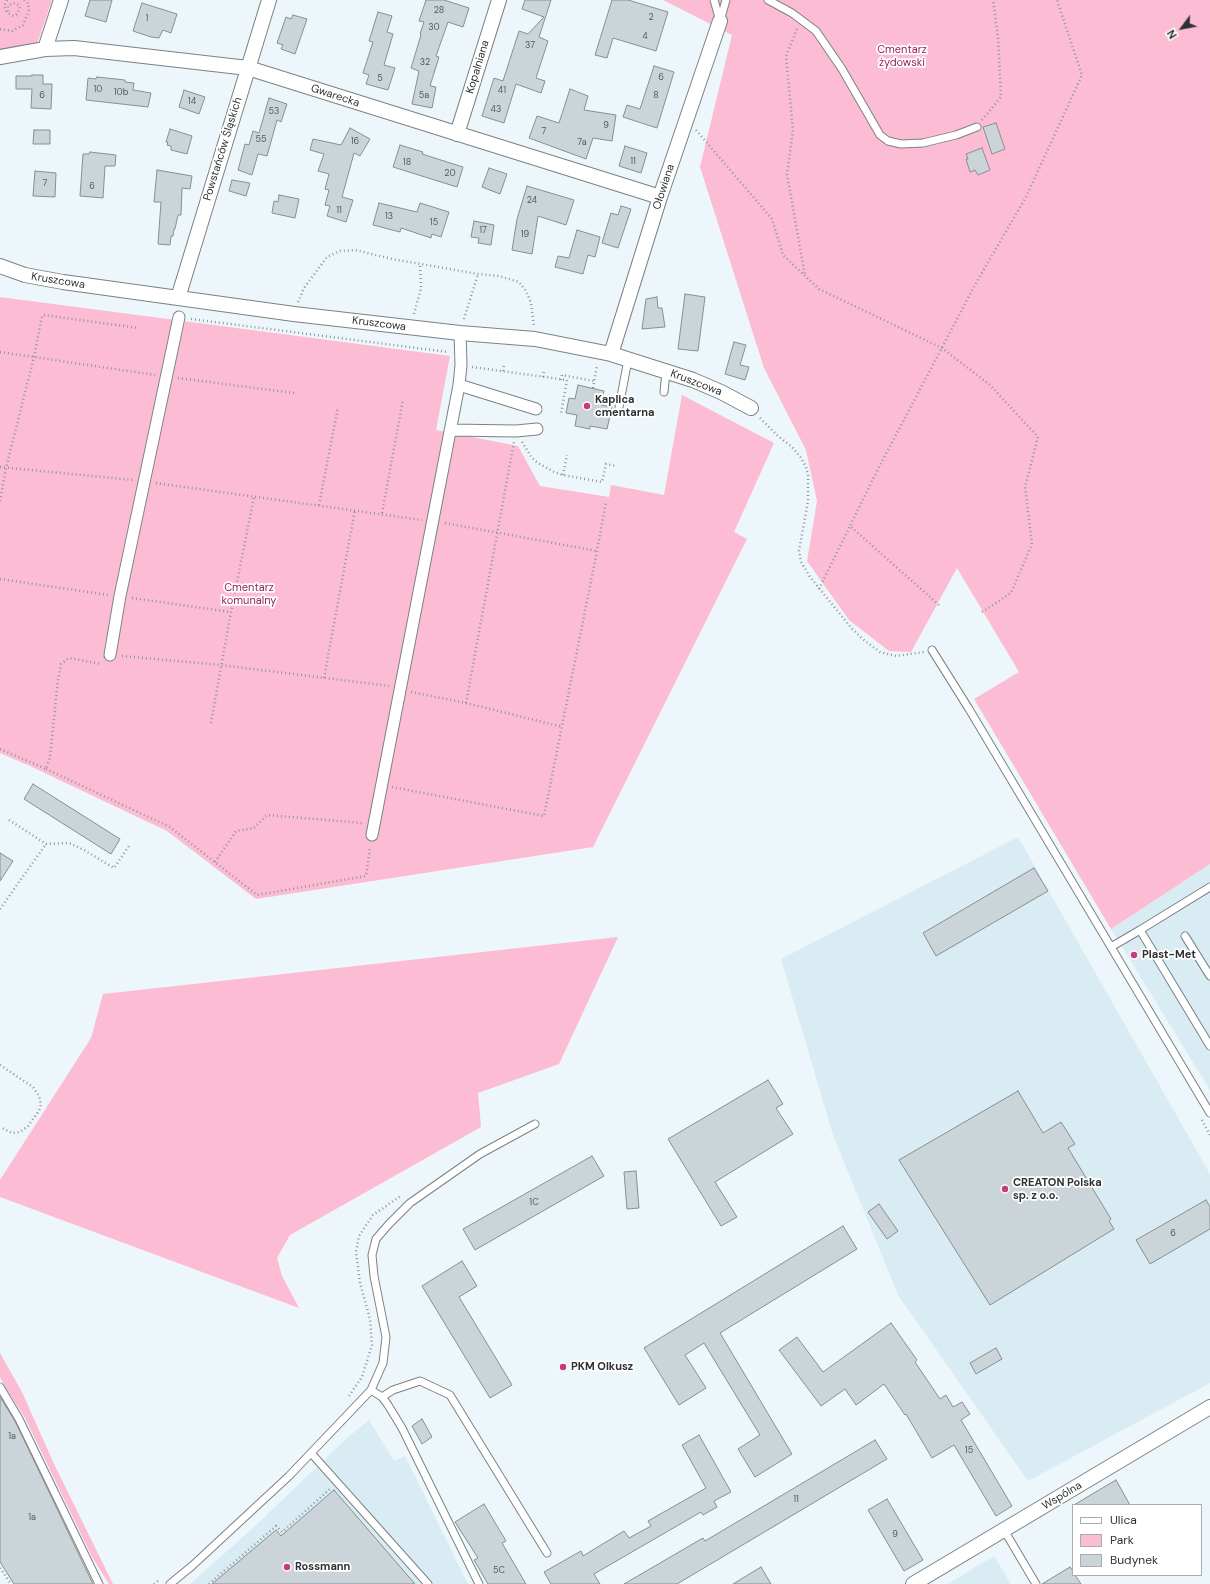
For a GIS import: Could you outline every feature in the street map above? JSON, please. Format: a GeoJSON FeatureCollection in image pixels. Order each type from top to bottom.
{"type":"FeatureCollection","features":[{"type":"Feature","properties":{"kind":"street"},"geometry":{"type":"LineString","coordinates":[[44,49],[60,0]]}},
{"type":"Feature","properties":{"kind":"street","name":"Powstańców Śląskich"},"geometry":{"type":"LineString","coordinates":[[178,298],[269,0]]}},
{"type":"Feature","properties":{"kind":"street","name":"Kopalniana"},"geometry":{"type":"LineString","coordinates":[[457,134],[499,0]]}},
{"type":"Feature","properties":{"kind":"street","name":"Ołowiana"},"geometry":{"type":"LineString","coordinates":[[610,354],[660,197],[720,21]]}},
{"type":"Feature","properties":{"kind":"street","name":"Gwarecka"},"geometry":{"type":"LineString","coordinates":[[0,57],[44,49],[74,48],[248,68],[660,197]]}},
{"type":"Feature","properties":{"kind":"street","name":"Kruszcowa"},"geometry":{"type":"LineString","coordinates":[[0,266],[41,279],[294,314],[460,333],[535,339],[610,354],[693,380],[721,392],[751,408]]}},
{"type":"Feature","properties":{"kind":"street"},"geometry":{"type":"LineString","coordinates":[[110,655],[120,596],[179,317]]}},
{"type":"Feature","properties":{"kind":"street"},"geometry":{"type":"LineString","coordinates":[[373,830],[459,385],[461,365],[460,333]]}},
{"type":"Feature","properties":{"kind":"street"},"geometry":{"type":"LineString","coordinates":[[459,385],[536,409]]}},
{"type":"Feature","properties":{"kind":"street"},"geometry":{"type":"LineString","coordinates":[[450,430],[516,431],[537,429]]}},
{"type":"Feature","properties":{"kind":"street","name":"Wspólna"},"geometry":{"type":"LineString","coordinates":[[913,1584],[1210,1407]]}},
{"type":"Feature","properties":{"kind":"lane"},"geometry":{"type":"LineString","coordinates":[[714,0],[720,21]]}},
{"type":"Feature","properties":{"kind":"lane"},"geometry":{"type":"LineString","coordinates":[[720,21],[726,0]]}},
{"type":"Feature","properties":{"kind":"lane"},"geometry":{"type":"LineString","coordinates":[[768,0],[802,20],[816,31],[842,69],[880,135],[888,141],[901,144],[923,143],[956,135],[977,127]]}},
{"type":"Feature","properties":{"kind":"lane"},"geometry":{"type":"LineString","coordinates":[[619,407],[628,360]]}},
{"type":"Feature","properties":{"kind":"lane"},"geometry":{"type":"LineString","coordinates":[[664,392],[666,372]]}},
{"type":"Feature","properties":{"kind":"lane"},"geometry":{"type":"LineString","coordinates":[[932,650],[970,709],[1210,1113]]}},
{"type":"Feature","properties":{"kind":"lane"},"geometry":{"type":"LineString","coordinates":[[1111,948],[1210,887]]}},
{"type":"Feature","properties":{"kind":"lane"},"geometry":{"type":"LineString","coordinates":[[1140,930],[1210,1046]]}},
{"type":"Feature","properties":{"kind":"lane"},"geometry":{"type":"LineString","coordinates":[[1185,936],[1210,976]]}},
{"type":"Feature","properties":{"kind":"lane"},"geometry":{"type":"LineString","coordinates":[[170,1584],[192,1566],[289,1476],[371,1390],[384,1363],[386,1337],[374,1276],[372,1255],[376,1239],[410,1203],[480,1154],[535,1124]]}},
{"type":"Feature","properties":{"kind":"lane"},"geometry":{"type":"LineString","coordinates":[[382,1397],[393,1390],[420,1381],[450,1395],[547,1553]]}},
{"type":"Feature","properties":{"kind":"lane"},"geometry":{"type":"LineString","coordinates":[[0,1387],[19,1419],[99,1584]]}},
{"type":"Feature","properties":{"kind":"lane"},"geometry":{"type":"LineString","coordinates":[[371,1390],[382,1397],[402,1428],[479,1584]]}},
{"type":"Feature","properties":{"kind":"lane"},"geometry":{"type":"LineString","coordinates":[[311,1453],[428,1584]]}},
{"type":"Feature","properties":{"kind":"lane"},"geometry":{"type":"LineString","coordinates":[[1004,1530],[1036,1584]]}},
{"type":"Feature","properties":{"kind":"path"},"geometry":{"type":"LineString","coordinates":[[7,0],[4,6],[8,13],[14,16],[20,9],[19,5],[13,2],[10,4],[8,13]]}},
{"type":"Feature","properties":{"kind":"path"},"geometry":{"type":"LineString","coordinates":[[0,30],[12,31],[23,25],[29,11],[28,4],[24,0]]}},
{"type":"Feature","properties":{"kind":"path"},"geometry":{"type":"LineString","coordinates":[[977,127],[1001,97],[998,37],[993,0]]}},
{"type":"Feature","properties":{"kind":"path"},"geometry":{"type":"LineString","coordinates":[[819,589],[881,463],[976,283],[1026,197],[1082,75],[1057,0]]}},
{"type":"Feature","properties":{"kind":"path"},"geometry":{"type":"LineString","coordinates":[[802,20],[786,56],[793,130],[786,174],[806,277]]}},
{"type":"Feature","properties":{"kind":"path"},"geometry":{"type":"LineString","coordinates":[[687,119],[772,219],[783,255],[818,289],[942,348],[990,386],[1038,437],[1025,487],[1032,544],[1011,593],[982,612]]}},
{"type":"Feature","properties":{"kind":"path"},"geometry":{"type":"LineString","coordinates":[[294,314],[304,288],[327,257],[340,251],[355,250],[478,274],[499,276],[519,282],[526,291],[531,303],[535,339]]}},
{"type":"Feature","properties":{"kind":"path"},"geometry":{"type":"LineString","coordinates":[[410,327],[421,288],[420,263]]}},
{"type":"Feature","properties":{"kind":"path"},"geometry":{"type":"LineString","coordinates":[[460,333],[478,274]]}},
{"type":"Feature","properties":{"kind":"path"},"geometry":{"type":"LineString","coordinates":[[0,501],[6,468],[34,357],[41,318],[43,315],[139,328]]}},
{"type":"Feature","properties":{"kind":"path"},"geometry":{"type":"LineString","coordinates":[[179,317],[461,353]]}},
{"type":"Feature","properties":{"kind":"path"},"geometry":{"type":"LineString","coordinates":[[0,352],[166,377],[294,393]]}},
{"type":"Feature","properties":{"kind":"path"},"geometry":{"type":"LineString","coordinates":[[461,365],[567,380],[560,414]]}},
{"type":"Feature","properties":{"kind":"path"},"geometry":{"type":"LineString","coordinates":[[504,365],[504,371]]}},
{"type":"Feature","properties":{"kind":"path"},"geometry":{"type":"LineString","coordinates":[[543,377],[544,370]]}},
{"type":"Feature","properties":{"kind":"path"},"geometry":{"type":"LineString","coordinates":[[593,388],[596,370]]}},
{"type":"Feature","properties":{"kind":"path"},"geometry":{"type":"LineString","coordinates":[[561,380],[562,375],[594,381]]}},
{"type":"Feature","properties":{"kind":"path"},"geometry":{"type":"LineString","coordinates":[[382,514],[403,400]]}},
{"type":"Feature","properties":{"kind":"path"},"geometry":{"type":"LineString","coordinates":[[319,505],[338,407]]}},
{"type":"Feature","properties":{"kind":"path"},"geometry":{"type":"LineString","coordinates":[[751,408],[778,436],[792,447],[806,467],[808,475],[808,501],[799,550],[801,562],[810,577],[853,630],[880,652],[896,656],[932,650]]}},
{"type":"Feature","properties":{"kind":"path"},"geometry":{"type":"LineString","coordinates":[[516,431],[532,458],[545,468],[563,475],[602,482],[606,464],[615,466]]}},
{"type":"Feature","properties":{"kind":"path"},"geometry":{"type":"LineString","coordinates":[[466,703],[516,431]]}},
{"type":"Feature","properties":{"kind":"path"},"geometry":{"type":"LineString","coordinates":[[563,475],[567,455]]}},
{"type":"Feature","properties":{"kind":"path"},"geometry":{"type":"LineString","coordinates":[[0,467],[144,482],[355,510],[497,532],[597,551]]}},
{"type":"Feature","properties":{"kind":"path"},"geometry":{"type":"LineString","coordinates":[[211,722],[254,497]]}},
{"type":"Feature","properties":{"kind":"path"},"geometry":{"type":"LineString","coordinates":[[382,785],[544,816],[563,726],[606,502]]}},
{"type":"Feature","properties":{"kind":"path"},"geometry":{"type":"LineString","coordinates":[[324,678],[355,510]]}},
{"type":"Feature","properties":{"kind":"path"},"geometry":{"type":"LineString","coordinates":[[850,526],[939,605]]}},
{"type":"Feature","properties":{"kind":"path"},"geometry":{"type":"LineString","coordinates":[[0,579],[231,612]]}},
{"type":"Feature","properties":{"kind":"path"},"geometry":{"type":"LineString","coordinates":[[46,769],[50,757],[61,664],[69,658],[101,664],[103,655],[221,664],[394,687],[400,690],[466,703],[563,726]]}},
{"type":"Feature","properties":{"kind":"path"},"geometry":{"type":"LineString","coordinates":[[0,749],[170,827],[257,895],[366,876],[373,830],[267,815],[254,828],[236,831],[215,862]]}},
{"type":"Feature","properties":{"kind":"path"},"geometry":{"type":"LineString","coordinates":[[9,820],[46,844],[69,843],[114,868],[129,846]]}},
{"type":"Feature","properties":{"kind":"path"},"geometry":{"type":"LineString","coordinates":[[0,910],[46,844]]}},
{"type":"Feature","properties":{"kind":"path"},"geometry":{"type":"LineString","coordinates":[[0,1065],[33,1087],[39,1096],[41,1104],[39,1111],[28,1126],[20,1132],[12,1133],[0,1127]]}},
{"type":"Feature","properties":{"kind":"path"},"geometry":{"type":"LineString","coordinates":[[346,1400],[362,1377],[372,1345],[370,1319],[360,1283],[356,1252],[359,1236],[373,1215],[402,1194]]}},
{"type":"Feature","properties":{"kind":"path"},"geometry":{"type":"LineString","coordinates":[[209,1584],[276,1526],[282,1532],[334,1486]]}},
{"type":"Feature","properties":{"kind":"path"},"geometry":{"type":"LineString","coordinates":[[0,1568],[10,1584]]}},
{"type":"Feature","properties":{"kind":"path"},"geometry":{"type":"LineString","coordinates":[[154,1584],[164,1576]]}},
{"type":"Feature","properties":{"kind":"shaded area"},"geometry":{"type":"Polygon","coordinates":[[[1018,837],[1210,1174],[1210,1383],[1028,1481],[898,1295],[833,1135],[781,959],[1018,837]]]}},
{"type":"Feature","properties":{"kind":"shaded area"},"geometry":{"type":"Polygon","coordinates":[[[1210,864],[1210,1090],[1111,929],[1210,864]]]}},
{"type":"Feature","properties":{"kind":"shaded area"},"geometry":{"type":"Polygon","coordinates":[[[369,1420],[394,1461],[405,1456],[468,1584],[190,1584],[254,1527],[347,1438],[369,1420]]]}},
{"type":"Feature","properties":{"kind":"shaded area"},"geometry":{"type":"Polygon","coordinates":[[[994,1556],[1011,1584],[948,1584],[994,1556]]]}},
{"type":"Feature","properties":{"kind":"green space"},"geometry":{"type":"Polygon","coordinates":[[[0,0],[52,0],[37,44],[0,52],[0,0]]]}},
{"type":"Feature","properties":{"kind":"green space","name":"Cmentarz żydowski"},"geometry":{"type":"Polygon","coordinates":[[[663,0],[1210,0],[1210,864],[1111,929],[974,699],[1019,672],[957,568],[911,652],[889,651],[849,620],[807,561],[817,501],[806,450],[764,368],[700,167],[732,35],[663,0]]]}},
{"type":"Feature","properties":{"kind":"green space","name":"Cmentarz komunalny"},"geometry":{"type":"Polygon","coordinates":[[[0,297],[450,356],[436,430],[518,446],[540,486],[609,497],[611,485],[664,495],[682,395],[774,443],[734,532],[747,539],[593,847],[256,899],[167,831],[0,753],[0,297]]]}},
{"type":"Feature","properties":{"kind":"green space"},"geometry":{"type":"Polygon","coordinates":[[[618,937],[559,1064],[478,1093],[481,1127],[290,1235],[277,1258],[282,1276],[299,1308],[0,1197],[0,1180],[91,1038],[103,994],[618,937]]]}},
{"type":"Feature","properties":{"kind":"green space"},"geometry":{"type":"Polygon","coordinates":[[[0,1353],[22,1392],[54,1464],[113,1584],[109,1584],[92,1557],[25,1418],[0,1377],[0,1353]]]}},
{"type":"Feature","properties":{"kind":"building"},"geometry":{"type":"Polygon","coordinates":[[[90,0],[112,0],[106,22],[85,16],[90,0]]]}},
{"type":"Feature","properties":{"kind":"building"},"geometry":{"type":"Polygon","coordinates":[[[426,0],[444,0],[469,8],[463,27],[448,22],[436,56],[439,57],[430,86],[436,87],[432,108],[412,104],[419,71],[411,68],[424,22],[419,21],[426,0]]]}},
{"type":"Feature","properties":{"kind":"building"},"geometry":{"type":"Polygon","coordinates":[[[525,0],[551,0],[539,37],[548,41],[536,78],[545,81],[541,93],[516,84],[504,123],[482,116],[494,78],[503,81],[519,31],[528,34],[544,17],[522,9],[525,0]]]}},
{"type":"Feature","properties":{"kind":"building"},"geometry":{"type":"Polygon","coordinates":[[[612,0],[628,0],[668,12],[656,51],[613,38],[607,58],[595,55],[612,0]]]}},
{"type":"Feature","properties":{"kind":"building"},"geometry":{"type":"Polygon","coordinates":[[[142,3],[177,14],[171,33],[163,30],[159,38],[133,31],[142,3]]]}},
{"type":"Feature","properties":{"kind":"building"},"geometry":{"type":"Polygon","coordinates":[[[378,12],[392,16],[387,32],[393,34],[384,65],[395,68],[388,90],[366,84],[369,75],[363,73],[373,42],[369,41],[378,12]]]}},
{"type":"Feature","properties":{"kind":"building"},"geometry":{"type":"Polygon","coordinates":[[[293,15],[307,19],[295,54],[281,49],[283,45],[277,43],[286,17],[291,19],[293,15]]]}},
{"type":"Feature","properties":{"kind":"building"},"geometry":{"type":"Polygon","coordinates":[[[654,66],[674,72],[657,128],[623,117],[627,105],[640,109],[654,66]]]}},
{"type":"Feature","properties":{"kind":"building"},"geometry":{"type":"Polygon","coordinates":[[[43,75],[43,84],[52,84],[51,109],[31,108],[32,89],[16,89],[16,76],[43,75]]]}},
{"type":"Feature","properties":{"kind":"building"},"geometry":{"type":"Polygon","coordinates":[[[97,77],[125,80],[125,82],[134,83],[133,90],[151,93],[148,107],[86,100],[88,78],[96,79],[97,77]]]}},
{"type":"Feature","properties":{"kind":"building"},"geometry":{"type":"Polygon","coordinates":[[[570,89],[588,96],[584,110],[616,115],[612,141],[593,138],[586,159],[529,138],[537,116],[559,123],[570,89]]]}},
{"type":"Feature","properties":{"kind":"building"},"geometry":{"type":"Polygon","coordinates":[[[184,90],[205,97],[199,114],[179,107],[184,90]]]}},
{"type":"Feature","properties":{"kind":"building"},"geometry":{"type":"Polygon","coordinates":[[[269,98],[287,104],[281,122],[277,120],[267,156],[258,154],[252,175],[238,170],[245,144],[249,145],[253,131],[259,133],[269,98]]]}},
{"type":"Feature","properties":{"kind":"building"},"geometry":{"type":"Polygon","coordinates":[[[996,123],[1005,149],[992,154],[983,127],[996,123]]]}},
{"type":"Feature","properties":{"kind":"building"},"geometry":{"type":"Polygon","coordinates":[[[350,128],[370,139],[360,156],[354,153],[342,197],[353,200],[346,222],[327,216],[330,206],[325,205],[329,190],[325,189],[329,174],[318,171],[324,154],[310,150],[313,139],[341,145],[350,128]]]}},
{"type":"Feature","properties":{"kind":"building"},"geometry":{"type":"Polygon","coordinates":[[[170,129],[192,136],[187,154],[171,150],[171,146],[167,145],[168,142],[166,142],[170,129]]]}},
{"type":"Feature","properties":{"kind":"building"},"geometry":{"type":"Polygon","coordinates":[[[34,130],[50,130],[50,144],[33,144],[34,130]]]}},
{"type":"Feature","properties":{"kind":"building"},"geometry":{"type":"Polygon","coordinates":[[[400,145],[423,152],[422,154],[463,167],[457,187],[393,167],[400,145]]]}},
{"type":"Feature","properties":{"kind":"building"},"geometry":{"type":"Polygon","coordinates":[[[625,146],[647,153],[641,173],[619,166],[625,146]]]}},
{"type":"Feature","properties":{"kind":"building"},"geometry":{"type":"Polygon","coordinates":[[[982,148],[990,170],[978,175],[975,170],[970,172],[966,154],[982,148]]]}},
{"type":"Feature","properties":{"kind":"building"},"geometry":{"type":"Polygon","coordinates":[[[90,152],[116,155],[115,166],[105,166],[103,198],[80,196],[83,154],[89,154],[90,152]]]}},
{"type":"Feature","properties":{"kind":"building"},"geometry":{"type":"Polygon","coordinates":[[[489,168],[507,174],[500,194],[482,187],[489,168]]]}},
{"type":"Feature","properties":{"kind":"building"},"geometry":{"type":"Polygon","coordinates":[[[157,170],[192,176],[190,189],[182,188],[181,215],[178,215],[173,236],[171,236],[170,245],[158,244],[161,202],[154,202],[157,170]]]}},
{"type":"Feature","properties":{"kind":"building"},"geometry":{"type":"Polygon","coordinates":[[[35,171],[56,173],[55,197],[33,196],[35,171]]]}},
{"type":"Feature","properties":{"kind":"building"},"geometry":{"type":"Polygon","coordinates":[[[232,180],[250,183],[246,196],[229,191],[232,180]]]}},
{"type":"Feature","properties":{"kind":"building"},"geometry":{"type":"Polygon","coordinates":[[[527,186],[574,200],[566,225],[538,216],[532,254],[512,250],[517,219],[527,186]]]}},
{"type":"Feature","properties":{"kind":"building"},"geometry":{"type":"Polygon","coordinates":[[[279,195],[299,199],[295,218],[272,213],[274,201],[278,202],[279,195]]]}},
{"type":"Feature","properties":{"kind":"building"},"geometry":{"type":"Polygon","coordinates":[[[379,203],[417,212],[420,203],[449,212],[441,237],[432,234],[431,238],[401,228],[400,232],[373,225],[379,203]]]}},
{"type":"Feature","properties":{"kind":"building"},"geometry":{"type":"Polygon","coordinates":[[[621,206],[631,209],[618,248],[602,243],[611,213],[618,215],[621,206]]]}},
{"type":"Feature","properties":{"kind":"building"},"geometry":{"type":"Polygon","coordinates":[[[474,221],[494,225],[491,245],[478,243],[479,238],[471,237],[474,221]]]}},
{"type":"Feature","properties":{"kind":"building"},"geometry":{"type":"Polygon","coordinates":[[[577,230],[600,237],[595,257],[588,255],[583,274],[555,267],[558,256],[569,258],[577,230]]]}},
{"type":"Feature","properties":{"kind":"building"},"geometry":{"type":"Polygon","coordinates":[[[685,294],[705,297],[698,351],[678,349],[685,294]]]}},
{"type":"Feature","properties":{"kind":"building"},"geometry":{"type":"Polygon","coordinates":[[[657,297],[658,308],[662,308],[665,327],[642,329],[646,299],[657,297]]]}},
{"type":"Feature","properties":{"kind":"building"},"geometry":{"type":"Polygon","coordinates":[[[734,342],[746,345],[740,365],[749,367],[745,380],[725,374],[734,342]]]}},
{"type":"Feature","properties":{"kind":"building","name":"Kaplica cmentarna"},"geometry":{"type":"Polygon","coordinates":[[[578,385],[604,391],[601,405],[612,407],[607,429],[590,426],[590,429],[575,426],[577,415],[566,413],[569,398],[575,399],[578,385]]]}},
{"type":"Feature","properties":{"kind":"building"},"geometry":{"type":"Polygon","coordinates":[[[33,784],[120,839],[111,854],[24,799],[33,784]]]}},
{"type":"Feature","properties":{"kind":"building"},"geometry":{"type":"Polygon","coordinates":[[[0,853],[13,861],[0,881],[0,853]]]}},
{"type":"Feature","properties":{"kind":"building"},"geometry":{"type":"Polygon","coordinates":[[[1034,868],[1048,891],[936,956],[923,933],[1034,868]]]}},
{"type":"Feature","properties":{"kind":"building"},"geometry":{"type":"Polygon","coordinates":[[[768,1080],[783,1104],[776,1108],[793,1134],[715,1182],[737,1217],[721,1226],[668,1139],[768,1080]]]}},
{"type":"Feature","properties":{"kind":"building","name":"CREATON Polska sp. z o.o."},"geometry":{"type":"Polygon","coordinates":[[[1018,1091],[1043,1133],[1061,1122],[1075,1144],[1068,1148],[1111,1219],[1109,1221],[1114,1229],[990,1305],[899,1160],[1018,1091]]]}},
{"type":"Feature","properties":{"kind":"building"},"geometry":{"type":"Polygon","coordinates":[[[592,1156],[604,1176],[475,1250],[463,1229],[592,1156]]]}},
{"type":"Feature","properties":{"kind":"building"},"geometry":{"type":"Polygon","coordinates":[[[636,1171],[639,1208],[627,1209],[624,1172],[636,1171]]]}},
{"type":"Feature","properties":{"kind":"building"},"geometry":{"type":"Polygon","coordinates":[[[1206,1200],[1210,1207],[1210,1229],[1150,1264],[1136,1240],[1206,1200]]]}},
{"type":"Feature","properties":{"kind":"building"},"geometry":{"type":"Polygon","coordinates":[[[879,1204],[898,1231],[887,1239],[868,1212],[879,1204]]]}},
{"type":"Feature","properties":{"kind":"building"},"geometry":{"type":"Polygon","coordinates":[[[843,1226],[857,1249],[720,1333],[792,1454],[755,1477],[738,1449],[760,1435],[704,1343],[685,1355],[706,1388],[679,1405],[644,1348],[843,1226]]]}},
{"type":"Feature","properties":{"kind":"building"},"geometry":{"type":"Polygon","coordinates":[[[462,1261],[477,1286],[459,1297],[512,1385],[490,1398],[422,1286],[462,1261]]]}},
{"type":"Feature","properties":{"kind":"building"},"geometry":{"type":"Polygon","coordinates":[[[891,1323],[917,1360],[915,1362],[940,1399],[946,1395],[953,1407],[962,1402],[970,1414],[961,1420],[1012,1506],[996,1516],[954,1445],[932,1458],[906,1414],[905,1415],[884,1384],[856,1405],[845,1389],[821,1406],[779,1350],[797,1337],[823,1372],[891,1323]]]}},
{"type":"Feature","properties":{"kind":"building"},"geometry":{"type":"Polygon","coordinates":[[[996,1348],[1002,1359],[976,1374],[970,1363],[996,1348]]]}},
{"type":"Feature","properties":{"kind":"building"},"geometry":{"type":"Polygon","coordinates":[[[0,1397],[15,1421],[93,1584],[14,1584],[0,1562],[0,1397]]]}},
{"type":"Feature","properties":{"kind":"building"},"geometry":{"type":"Polygon","coordinates":[[[422,1419],[432,1437],[422,1444],[412,1426],[422,1419]]]}},
{"type":"Feature","properties":{"kind":"building"},"geometry":{"type":"Polygon","coordinates":[[[699,1435],[731,1492],[714,1501],[717,1507],[703,1515],[701,1512],[594,1574],[600,1584],[551,1584],[544,1572],[581,1551],[583,1556],[624,1531],[629,1538],[651,1526],[648,1521],[706,1488],[682,1445],[699,1435]]]}},
{"type":"Feature","properties":{"kind":"building"},"geometry":{"type":"Polygon","coordinates":[[[875,1440],[887,1459],[677,1584],[624,1584],[703,1538],[705,1541],[875,1440]]]}},
{"type":"Feature","properties":{"kind":"building"},"geometry":{"type":"Polygon","coordinates":[[[1116,1480],[1129,1504],[1076,1504],[1116,1480]]]}},
{"type":"Feature","properties":{"kind":"building"},"geometry":{"type":"Polygon","coordinates":[[[334,1490],[415,1584],[212,1584],[276,1530],[281,1536],[334,1490]]]}},
{"type":"Feature","properties":{"kind":"building"},"geometry":{"type":"Polygon","coordinates":[[[887,1499],[923,1560],[904,1571],[868,1510],[887,1499]]]}},
{"type":"Feature","properties":{"kind":"building"},"geometry":{"type":"Polygon","coordinates":[[[484,1504],[506,1541],[502,1543],[526,1584],[488,1584],[474,1560],[478,1558],[455,1522],[484,1504]]]}},
{"type":"Feature","properties":{"kind":"building"},"geometry":{"type":"Polygon","coordinates":[[[761,1567],[771,1584],[733,1584],[761,1567]]]}},
{"type":"Feature","properties":{"kind":"building"},"geometry":{"type":"Polygon","coordinates":[[[1070,1567],[1072,1570],[1072,1576],[1076,1576],[1081,1584],[1042,1584],[1070,1567]]]}},
{"type":"Feature","properties":{"kind":"place","name":"Kaplica cmentarna"},"geometry":{"type":"Point","coordinates":[587,406]}},
{"type":"Feature","properties":{"kind":"place","name":"Plast-Met"},"geometry":{"type":"Point","coordinates":[1134,955]}},
{"type":"Feature","properties":{"kind":"place","name":"CREATON Polska sp. z o.o."},"geometry":{"type":"Point","coordinates":[1005,1189]}},
{"type":"Feature","properties":{"kind":"place","name":"PKM Olkusz"},"geometry":{"type":"Point","coordinates":[563,1367]}},
{"type":"Feature","properties":{"kind":"place","name":"Rossmann"},"geometry":{"type":"Point","coordinates":[287,1567]}}]}
